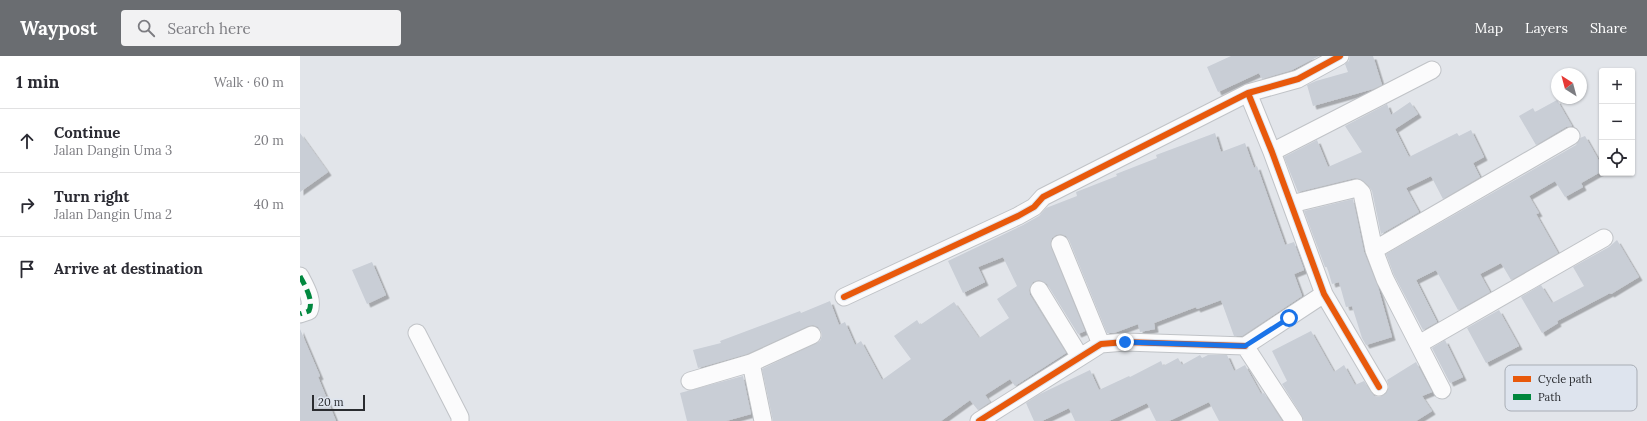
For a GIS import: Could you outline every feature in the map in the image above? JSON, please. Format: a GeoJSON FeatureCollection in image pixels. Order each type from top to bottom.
{"type":"FeatureCollection","features":[{"type":"Feature","properties":{"kind":"street"},"geometry":{"type":"LineString","coordinates":[[844,296],[1018,216],[1034,207],[1043,197],[1248,93],[1298,79],[1340,56]]}},
{"type":"Feature","properties":{"kind":"street"},"geometry":{"type":"LineString","coordinates":[[1272,152],[1432,70]]}},
{"type":"Feature","properties":{"kind":"street"},"geometry":{"type":"LineString","coordinates":[[1248,93],[1272,152],[1324,294],[1379,388]]}},
{"type":"Feature","properties":{"kind":"street"},"geometry":{"type":"LineString","coordinates":[[1374,250],[1571,136]]}},
{"type":"Feature","properties":{"kind":"street"},"geometry":{"type":"LineString","coordinates":[[1291,204],[1357,188],[1360,190],[1362,193],[1374,250],[1385,279],[1442,390]]}},
{"type":"Feature","properties":{"kind":"street"},"geometry":{"type":"LineString","coordinates":[[1419,344],[1604,238]]}},
{"type":"Feature","properties":{"kind":"street"},"geometry":{"type":"LineString","coordinates":[[1060,244],[1101,344]]}},
{"type":"Feature","properties":{"kind":"street"},"geometry":{"type":"LineString","coordinates":[[300,276],[307,290],[311,303],[309,311],[300,314]]}},
{"type":"Feature","properties":{"kind":"street"},"geometry":{"type":"LineString","coordinates":[[1039,290],[1080,357]]}},
{"type":"Feature","properties":{"kind":"street"},"geometry":{"type":"LineString","coordinates":[[979,421],[1101,344],[1125,342],[1245,346],[1324,294]]}},
{"type":"Feature","properties":{"kind":"street"},"geometry":{"type":"LineString","coordinates":[[417,333],[460,417],[460,421]]}},
{"type":"Feature","properties":{"kind":"street"},"geometry":{"type":"LineString","coordinates":[[690,381],[751,363],[812,335]]}},
{"type":"Feature","properties":{"kind":"street"},"geometry":{"type":"LineString","coordinates":[[1245,346],[1294,421]]}},
{"type":"Feature","properties":{"kind":"street"},"geometry":{"type":"LineString","coordinates":[[751,363],[763,421]]}},
{"type":"Feature","properties":{"kind":"building"},"geometry":{"type":"Polygon","coordinates":[[[1231,56],[1319,56],[1292,70],[1262,79],[1259,73],[1218,92],[1207,67],[1231,56]]]}},
{"type":"Feature","properties":{"kind":"building"},"geometry":{"type":"Polygon","coordinates":[[[1350,56],[1373,56],[1382,85],[1373,89],[1313,106],[1307,85],[1348,72],[1345,64],[1349,61],[1350,56]]]}},
{"type":"Feature","properties":{"kind":"building"},"geometry":{"type":"Polygon","coordinates":[[[1410,102],[1418,114],[1395,129],[1409,157],[1457,133],[1459,136],[1471,130],[1484,157],[1473,163],[1480,177],[1443,199],[1431,176],[1406,188],[1419,212],[1381,234],[1372,191],[1369,186],[1360,179],[1355,178],[1298,192],[1284,157],[1317,140],[1328,167],[1362,152],[1345,126],[1387,104],[1391,115],[1410,102]]]}},
{"type":"Feature","properties":{"kind":"building"},"geometry":{"type":"Polygon","coordinates":[[[1551,103],[1559,104],[1572,126],[1566,127],[1536,145],[1519,116],[1533,108],[1535,112],[1551,103]]]}},
{"type":"Feature","properties":{"kind":"building"},"geometry":{"type":"Polygon","coordinates":[[[300,133],[328,172],[300,192],[300,133]]]}},
{"type":"Feature","properties":{"kind":"building"},"geometry":{"type":"Polygon","coordinates":[[[1215,133],[1221,152],[1245,143],[1254,168],[1257,166],[1285,245],[1294,242],[1304,270],[1294,274],[1302,296],[1242,336],[1234,336],[1221,300],[1197,309],[1196,307],[1154,323],[1155,329],[1140,332],[1138,324],[1114,333],[1107,333],[1069,240],[1066,236],[1061,234],[1052,238],[1051,247],[1085,331],[1078,334],[1047,284],[1039,280],[1033,282],[1029,290],[1030,295],[1066,353],[1015,386],[1010,379],[985,395],[990,402],[978,410],[970,400],[941,421],[773,421],[762,369],[820,341],[822,336],[821,331],[818,327],[813,325],[747,354],[698,368],[693,350],[721,343],[720,341],[800,311],[801,313],[830,301],[839,325],[845,322],[855,345],[861,341],[882,380],[911,359],[894,336],[917,320],[920,325],[954,302],[979,338],[1009,318],[997,299],[1017,286],[1003,257],[978,267],[985,282],[963,293],[948,261],[1023,225],[1039,216],[1046,208],[1077,196],[1076,192],[1157,158],[1156,155],[1215,133]]]}},
{"type":"Feature","properties":{"kind":"building"},"geometry":{"type":"Polygon","coordinates":[[[1585,136],[1599,161],[1599,173],[1581,183],[1583,187],[1565,197],[1555,181],[1529,196],[1539,213],[1536,214],[1558,253],[1511,280],[1501,263],[1480,274],[1490,292],[1458,310],[1436,270],[1416,280],[1437,322],[1423,330],[1394,275],[1386,254],[1576,145],[1580,138],[1585,136]]]}},
{"type":"Feature","properties":{"kind":"building"},"geometry":{"type":"Polygon","coordinates":[[[1353,199],[1364,252],[1378,287],[1392,337],[1366,345],[1362,338],[1352,306],[1346,307],[1339,282],[1332,284],[1327,267],[1325,267],[1304,211],[1353,199]]]}},
{"type":"Feature","properties":{"kind":"building"},"geometry":{"type":"Polygon","coordinates":[[[1617,240],[1639,277],[1611,294],[1610,293],[1557,321],[1558,323],[1542,333],[1521,297],[1541,285],[1552,303],[1584,286],[1573,267],[1609,247],[1617,240]]]}},
{"type":"Feature","properties":{"kind":"building"},"geometry":{"type":"Polygon","coordinates":[[[372,262],[386,295],[367,304],[352,270],[372,262]]]}},
{"type":"Feature","properties":{"kind":"building"},"geometry":{"type":"Polygon","coordinates":[[[1499,310],[1519,346],[1486,363],[1467,328],[1499,310]]]}},
{"type":"Feature","properties":{"kind":"building"},"geometry":{"type":"Polygon","coordinates":[[[300,329],[320,376],[318,377],[336,421],[300,421],[300,329]]]}},
{"type":"Feature","properties":{"kind":"building"},"geometry":{"type":"Polygon","coordinates":[[[1311,331],[1334,372],[1344,365],[1355,385],[1364,381],[1374,396],[1379,397],[1384,395],[1389,387],[1387,380],[1416,362],[1432,392],[1422,396],[1432,411],[1416,421],[1304,421],[1282,384],[1287,381],[1272,351],[1311,331]]]}},
{"type":"Feature","properties":{"kind":"building"},"geometry":{"type":"Polygon","coordinates":[[[1445,340],[1463,377],[1450,383],[1432,348],[1445,340]]]}},
{"type":"Feature","properties":{"kind":"building"},"geometry":{"type":"Polygon","coordinates":[[[1200,355],[1202,358],[1208,355],[1227,355],[1234,371],[1245,365],[1261,394],[1264,393],[1282,421],[1219,421],[1209,402],[1169,421],[1156,421],[1147,403],[1109,421],[1075,421],[1069,408],[1042,421],[1034,421],[1026,403],[1038,395],[1090,370],[1099,390],[1129,376],[1130,377],[1161,361],[1163,366],[1178,358],[1182,365],[1200,355]]]}},
{"type":"Feature","properties":{"kind":"building"},"geometry":{"type":"Polygon","coordinates":[[[743,376],[751,414],[726,421],[687,421],[680,393],[743,376]]]}},
{"type":"Feature","properties":{"kind":"marked path"},"geometry":{"type":"LineString","coordinates":[[300,276],[310,298],[309,311],[300,314]]}},
{"type":"Feature","properties":{"kind":"cycle path"},"geometry":{"type":"LineString","coordinates":[[844,297],[1018,216],[1034,207],[1043,197],[1248,93],[1298,79],[1340,56]]}},
{"type":"Feature","properties":{"kind":"cycle path"},"geometry":{"type":"LineString","coordinates":[[1248,93],[1272,152],[1324,294],[1379,387]]}},
{"type":"Feature","properties":{"kind":"cycle path"},"geometry":{"type":"LineString","coordinates":[[979,421],[1101,344],[1125,342],[1245,346]]}},
{"type":"Feature","properties":{"kind":"route"},"geometry":{"type":"LineString","coordinates":[[1125,342],[1245,346],[1289,318]]}}]}
